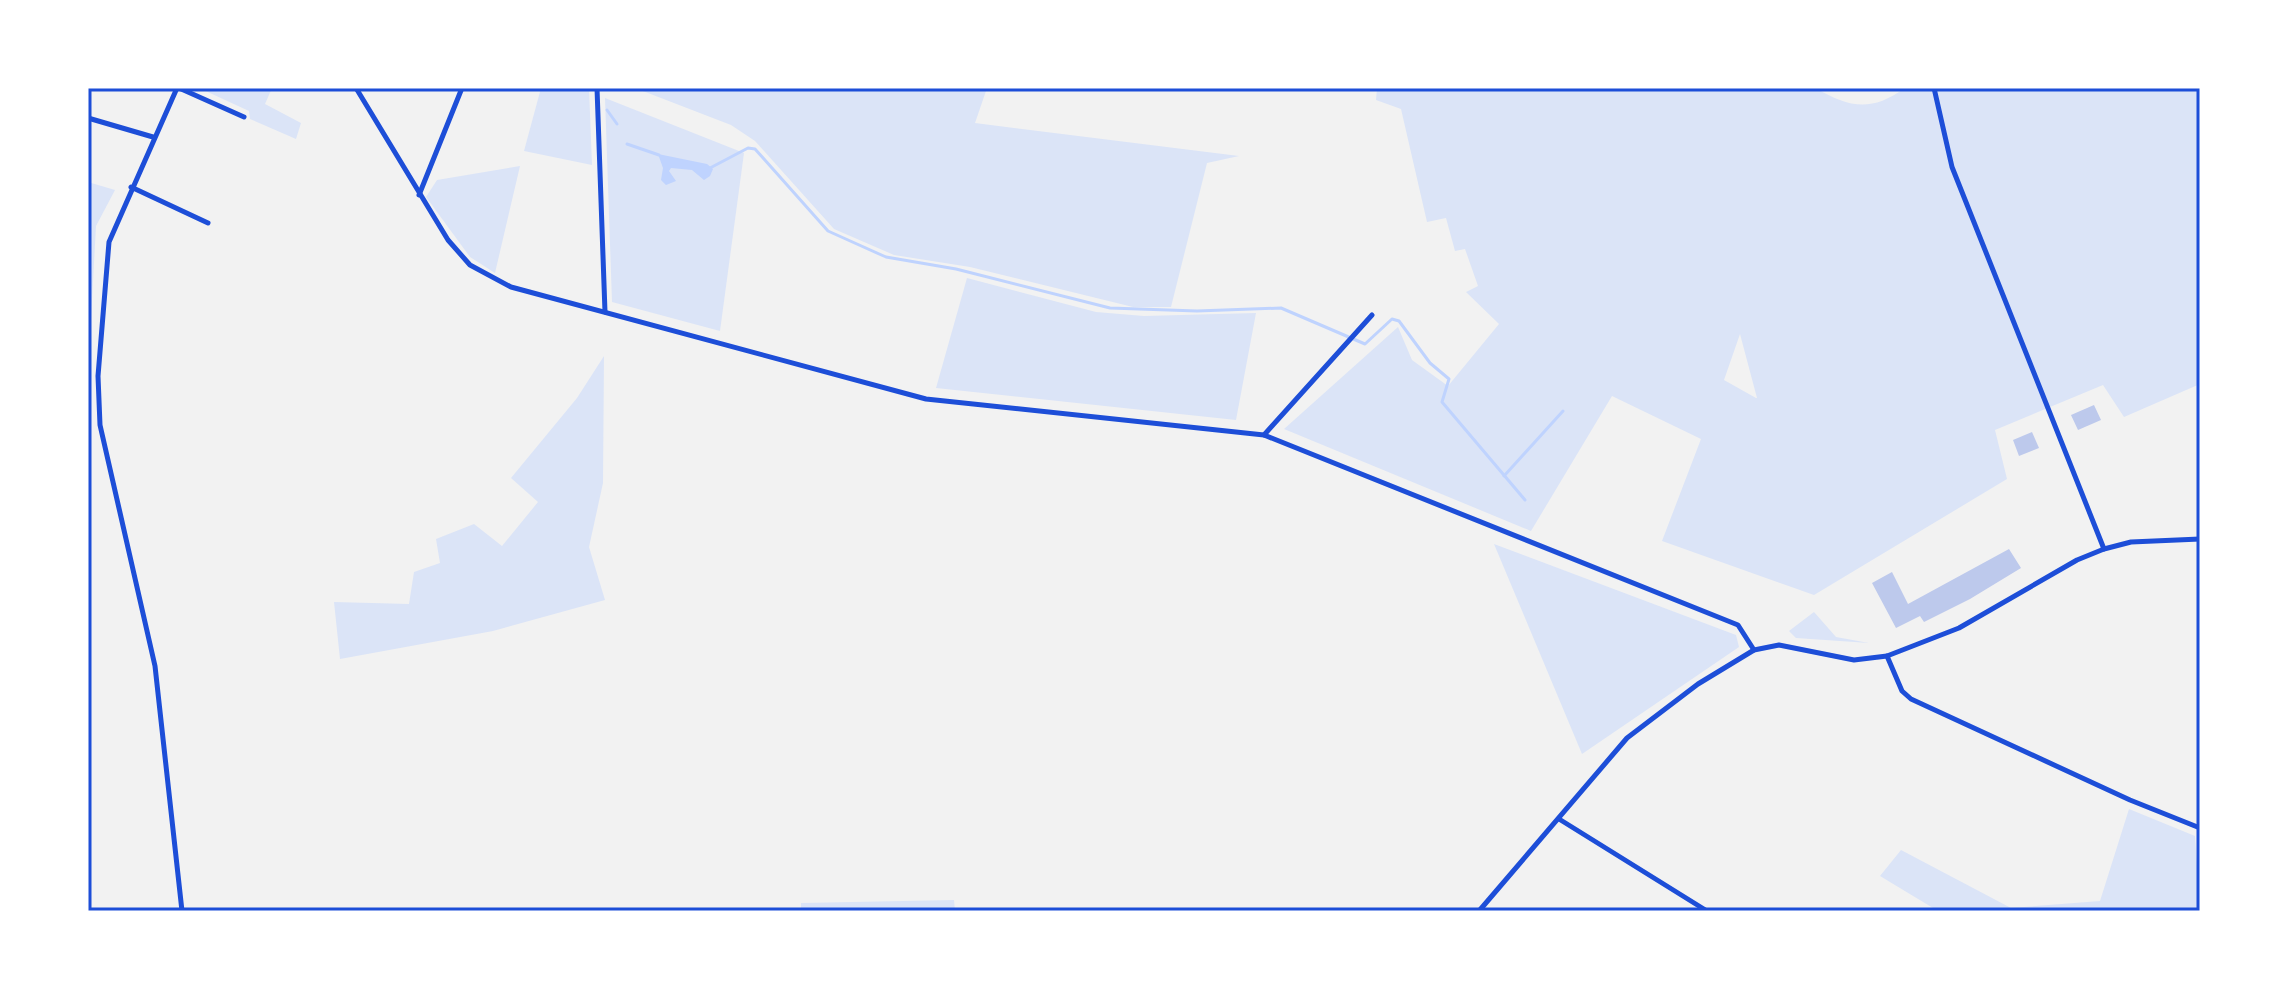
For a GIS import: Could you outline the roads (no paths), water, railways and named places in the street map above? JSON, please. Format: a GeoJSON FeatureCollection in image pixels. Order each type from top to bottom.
{"type":"FeatureCollection","features":[{"type":"Feature","properties":{"kind":"street"},"geometry":{"type":"LineString","coordinates":[[182,911],[173,857],[155,666],[100,425],[98,376],[109,242],[153,137],[178,88],[244,117]]}},
{"type":"Feature","properties":{"kind":"street"},"geometry":{"type":"LineString","coordinates":[[356,88],[419,195],[470,265],[511,287],[926,399],[1264,435],[1738,625],[1754,650]]}},
{"type":"Feature","properties":{"kind":"street"},"geometry":{"type":"LineString","coordinates":[[419,195],[462,88]]}},
{"type":"Feature","properties":{"kind":"street"},"geometry":{"type":"LineString","coordinates":[[597,88],[605,312]]}},
{"type":"Feature","properties":{"kind":"street"},"geometry":{"type":"LineString","coordinates":[[1934,88],[1952,167],[2104,549]]}},
{"type":"Feature","properties":{"kind":"street"},"geometry":{"type":"LineString","coordinates":[[88,118],[153,137]]}},
{"type":"Feature","properties":{"kind":"street"},"geometry":{"type":"LineString","coordinates":[[131,187],[208,223]]}},
{"type":"Feature","properties":{"kind":"street"},"geometry":{"type":"LineString","coordinates":[[1264,435],[1372,315]]}},
{"type":"Feature","properties":{"kind":"street"},"geometry":{"type":"LineString","coordinates":[[1479,911],[1627,738],[1698,684],[1754,650],[1779,645],[1854,660],[1887,656],[1959,628],[2077,560],[2104,549],[2131,542],[2200,539]]}},
{"type":"Feature","properties":{"kind":"street"},"geometry":{"type":"LineString","coordinates":[[1887,656],[1902,691],[1911,699],[2130,800],[2200,828]]}},
{"type":"Feature","properties":{"kind":"street"},"geometry":{"type":"LineString","coordinates":[[1559,819],[1707,911]]}},
{"type":"Feature","properties":{"kind":"water"},"geometry":{"type":"Polygon","coordinates":[[[658,154],[707,164],[713,169],[704,180],[692,170],[671,168],[669,171],[676,181],[666,185],[661,180],[663,168],[658,154]]]}},
{"type":"Feature","properties":{"kind":"waterway"},"geometry":{"type":"LineString","coordinates":[[607,110],[617,124]]}},
{"type":"Feature","properties":{"kind":"waterway"},"geometry":{"type":"LineString","coordinates":[[627,144],[659,155]]}},
{"type":"Feature","properties":{"kind":"waterway"},"geometry":{"type":"LineString","coordinates":[[710,168],[748,148],[755,149],[828,231],[886,257],[956,269],[1110,308],[1197,311],[1281,308],[1365,344],[1392,319],[1399,321],[1430,363],[1449,379],[1442,402],[1525,500]]}},
{"type":"Feature","properties":{"kind":"waterway"},"geometry":{"type":"LineString","coordinates":[[1504,476],[1563,411]]}}]}
